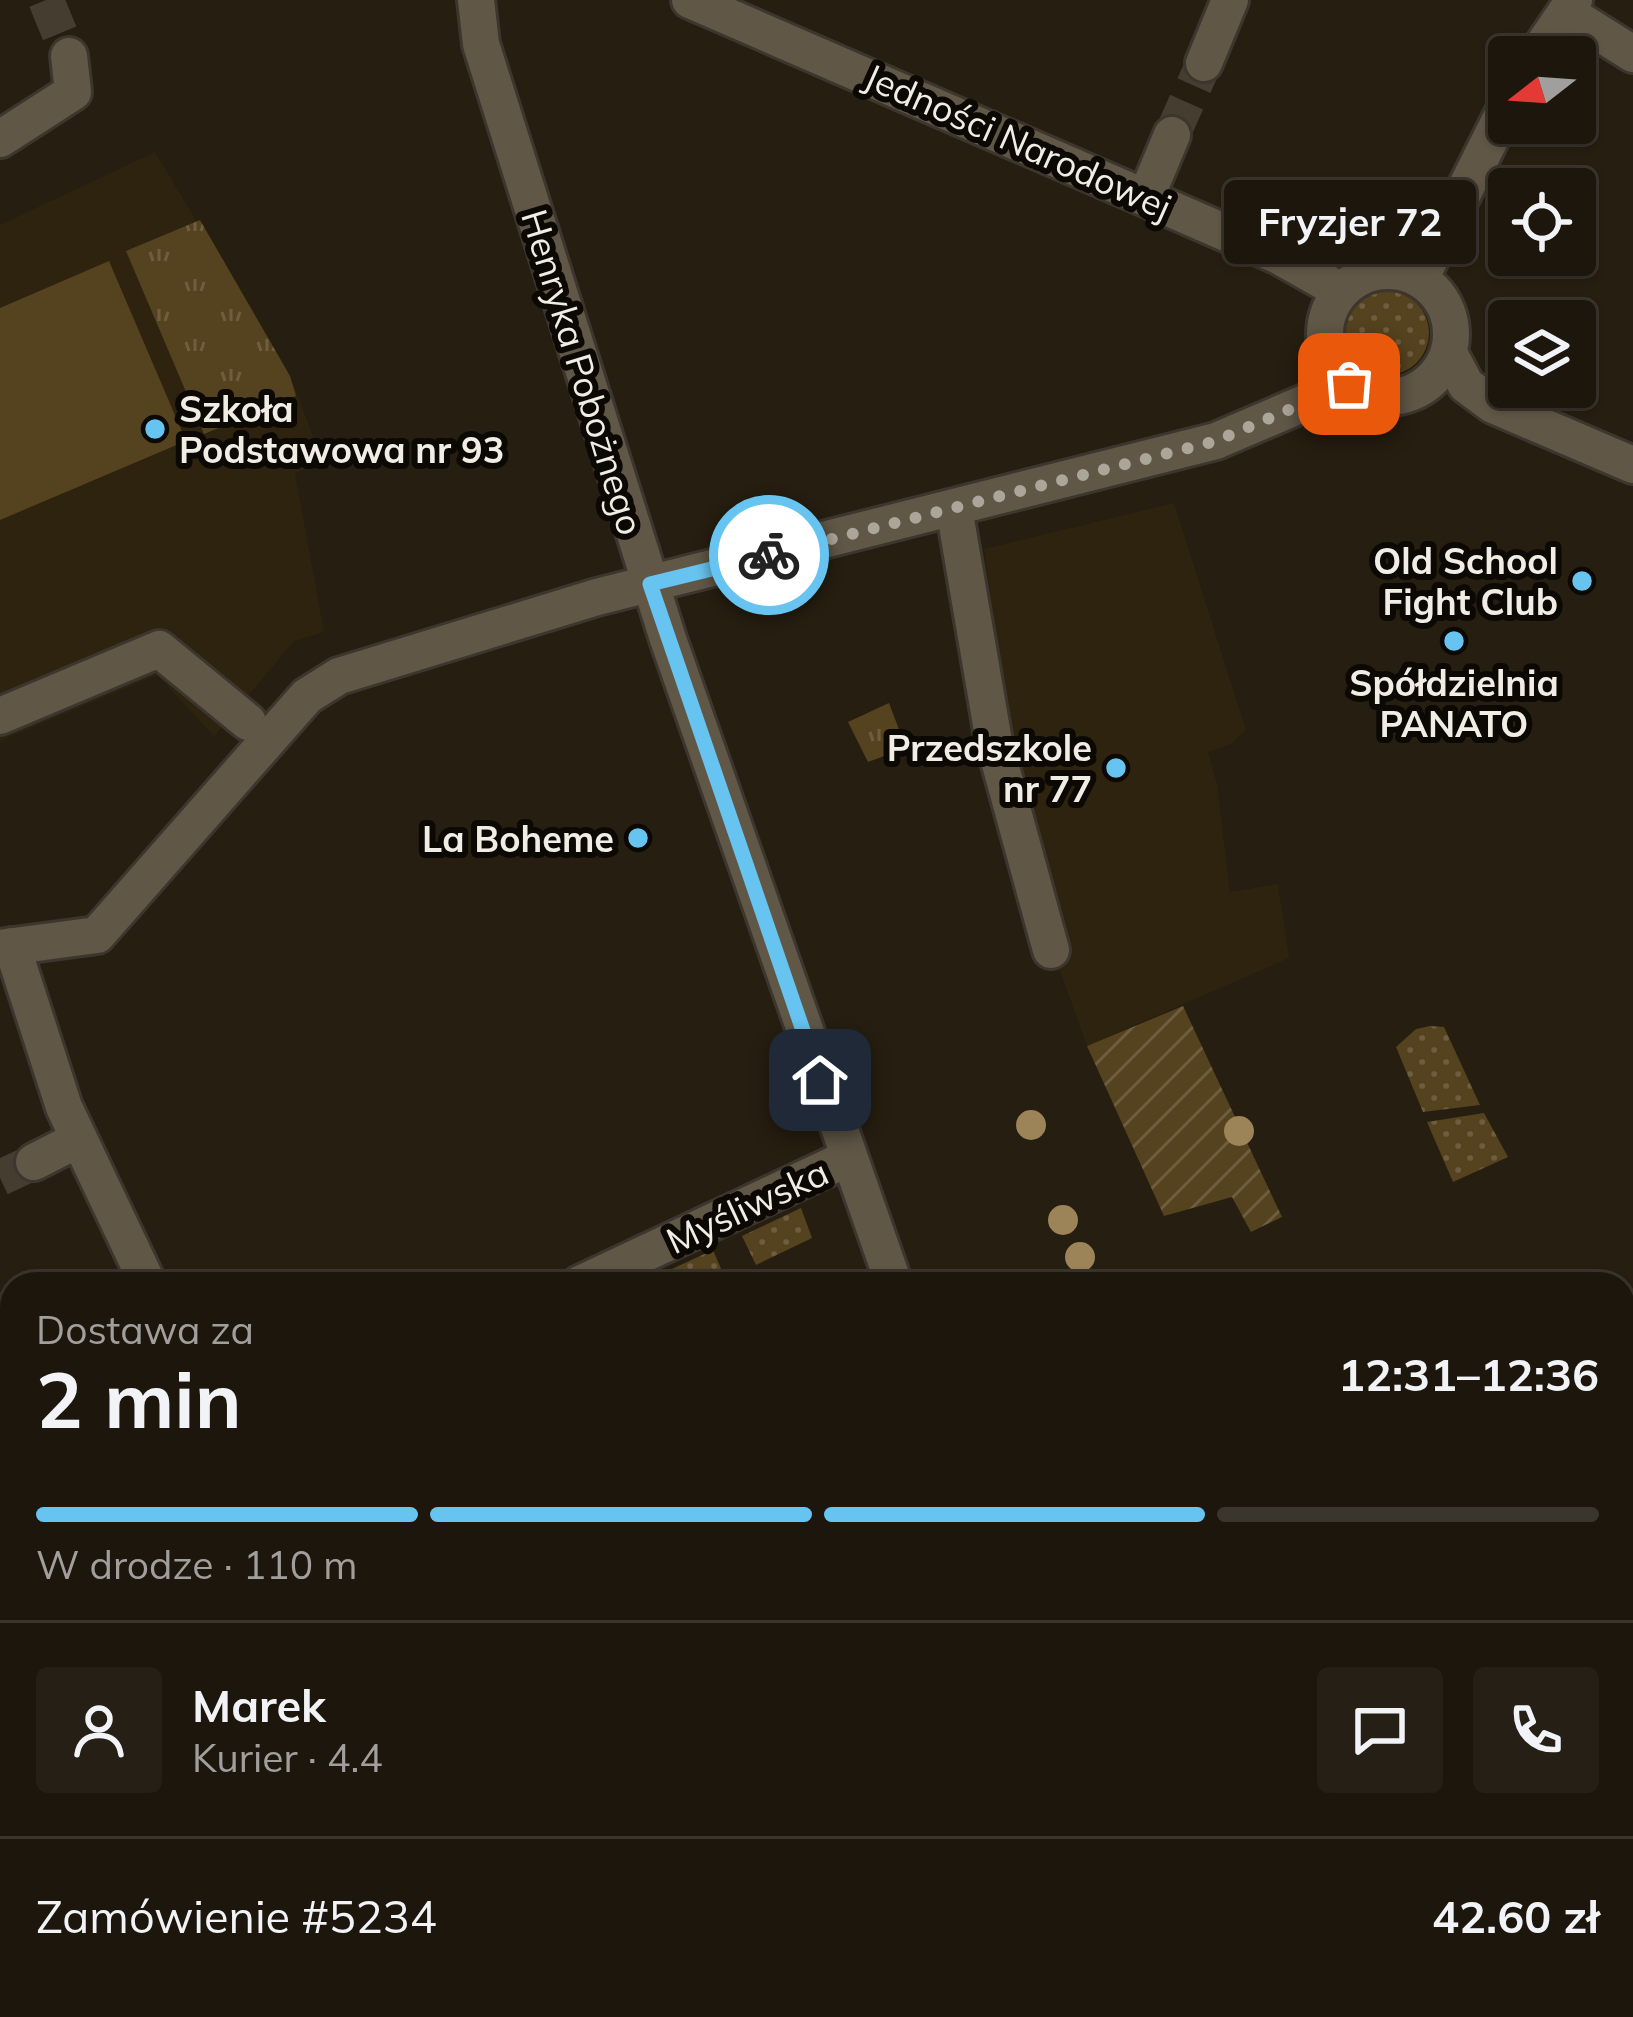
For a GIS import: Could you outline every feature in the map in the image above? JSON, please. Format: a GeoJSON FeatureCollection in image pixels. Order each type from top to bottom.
{"type":"FeatureCollection","features":[{"type":"Feature","properties":{"kind":"street","name":"Henryka Pobożnego"},"geometry":{"type":"LineString","coordinates":[[476,0],[481,44],[650,584],[890,1272]]}},
{"type":"Feature","properties":{"kind":"street","name":"Jedności Narodowej"},"geometry":{"type":"LineString","coordinates":[[690,0],[1279,256],[1341,291]]}},
{"type":"Feature","properties":{"kind":"street"},"geometry":{"type":"LineString","coordinates":[[1204,63],[1230,0]]}},
{"type":"Feature","properties":{"kind":"street"},"geometry":{"type":"LineString","coordinates":[[1549,36],[1570,6],[1633,55]]}},
{"type":"Feature","properties":{"kind":"street"},"geometry":{"type":"LineString","coordinates":[[0,140],[73,92],[69,56]]}},
{"type":"Feature","properties":{"kind":"street"},"geometry":{"type":"LineString","coordinates":[[1146,197],[1172,135]]}},
{"type":"Feature","properties":{"kind":"street"},"geometry":{"type":"LineString","coordinates":[[1420,279],[1488,144]]}},
{"type":"Feature","properties":{"kind":"street"},"geometry":{"type":"LineString","coordinates":[[1449,353],[1432,381],[1400,397],[1382,398],[1349,384],[1327,350],[1330,309],[1341,291],[1359,277],[1381,271],[1420,279],[1448,311],[1449,353],[1466,385],[1493,405],[1633,465]]}},
{"type":"Feature","properties":{"kind":"street"},"geometry":{"type":"LineString","coordinates":[[142,1272],[79,1139],[6,947],[97,935],[307,696],[339,676],[650,584],[1216,441],[1349,384]]}},
{"type":"Feature","properties":{"kind":"street"},"geometry":{"type":"LineString","coordinates":[[954,508],[994,742],[1051,950]]}},
{"type":"Feature","properties":{"kind":"street"},"geometry":{"type":"LineString","coordinates":[[0,716],[159,649],[248,722]]}},
{"type":"Feature","properties":{"kind":"street"},"geometry":{"type":"LineString","coordinates":[[34,1162],[79,1139]]}},
{"type":"Feature","properties":{"kind":"street","name":"Myśliwska"},"geometry":{"type":"LineString","coordinates":[[606,1272],[848,1158]]}},
{"type":"Feature","properties":{"kind":"shaded area","name":"Szkoła Podstawowa nr 93"},"geometry":{"type":"Polygon","coordinates":[[[155,152],[290,376],[323,462],[295,473],[324,632],[294,641],[214,736],[157,675],[0,741],[0,225],[155,152]]]}},
{"type":"Feature","properties":{"kind":"shaded area","name":"Przedszkole nr 77"},"geometry":{"type":"Polygon","coordinates":[[[1174,503],[1246,730],[1231,744],[1208,752],[1217,784],[1230,892],[1278,884],[1289,958],[1087,1046],[1054,954],[1071,945],[1008,727],[984,549],[1174,503]]]}},
{"type":"Feature","properties":{"kind":"green space"},"geometry":{"type":"Polygon","coordinates":[[[200,220],[290,376],[296,396],[204,434],[126,251],[200,220]]]}},
{"type":"Feature","properties":{"kind":"green space"},"geometry":{"type":"Polygon","coordinates":[[[109,261],[186,441],[0,520],[0,308],[109,261]]]}},
{"type":"Feature","properties":{"kind":"green space"},"geometry":{"type":"Polygon","coordinates":[[[1387,291],[1416,304],[1429,333],[1416,362],[1387,375],[1358,362],[1345,333],[1358,304],[1387,291]]]}},
{"type":"Feature","properties":{"kind":"green space"},"geometry":{"type":"Polygon","coordinates":[[[889,703],[906,748],[868,762],[848,722],[889,703]]]}},
{"type":"Feature","properties":{"kind":"green space"},"geometry":{"type":"Polygon","coordinates":[[[1183,1006],[1282,1217],[1251,1232],[1232,1197],[1164,1216],[1087,1046],[1183,1006]]]}},
{"type":"Feature","properties":{"kind":"green space"},"geometry":{"type":"Polygon","coordinates":[[[1444,1027],[1480,1105],[1423,1112],[1396,1047],[1416,1029],[1444,1027]]]}},
{"type":"Feature","properties":{"kind":"green space"},"geometry":{"type":"Polygon","coordinates":[[[1484,1113],[1508,1157],[1453,1182],[1427,1122],[1484,1113]]]}},
{"type":"Feature","properties":{"kind":"green space"},"geometry":{"type":"Polygon","coordinates":[[[801,1208],[812,1238],[756,1265],[742,1236],[801,1208]]]}},
{"type":"Feature","properties":{"kind":"green space"},"geometry":{"type":"Polygon","coordinates":[[[713,1250],[722,1272],[665,1272],[713,1250]]]}},
{"type":"Feature","properties":{"kind":"tunnel"},"geometry":{"type":"LineString","coordinates":[[46,0],[69,56]]}},
{"type":"Feature","properties":{"kind":"tunnel"},"geometry":{"type":"LineString","coordinates":[[1172,135],[1204,63]]}},
{"type":"Feature","properties":{"kind":"tunnel"},"geometry":{"type":"LineString","coordinates":[[0,1178],[34,1162]]}},
{"type":"Feature","properties":{"kind":"way so far"},"geometry":{"type":"LineString","coordinates":[[769,555],[1216,441],[1263,425],[1349,384]]}},
{"type":"Feature","properties":{"kind":"place","name":"Fryzjer 72"},"geometry":{"type":"Point","coordinates":[1349,384]}},
{"type":"Feature","properties":{"kind":"place","name":"Szkoła Podstawowa nr 93"},"geometry":{"type":"Point","coordinates":[155,429]}},
{"type":"Feature","properties":{"kind":"place","name":"Old School Fight Club"},"geometry":{"type":"Point","coordinates":[1582,581]}},
{"type":"Feature","properties":{"kind":"place","name":"Spółdzielnia PANATO"},"geometry":{"type":"Point","coordinates":[1454,641]}},
{"type":"Feature","properties":{"kind":"place","name":"Przedszkole nr 77"},"geometry":{"type":"Point","coordinates":[1116,768]}},
{"type":"Feature","properties":{"kind":"place","name":"La Boheme"},"geometry":{"type":"Point","coordinates":[638,838]}},
{"type":"Feature","properties":{"kind":"route"},"geometry":{"type":"LineString","coordinates":[[769,555],[650,584],[820,1080]]}}]}
